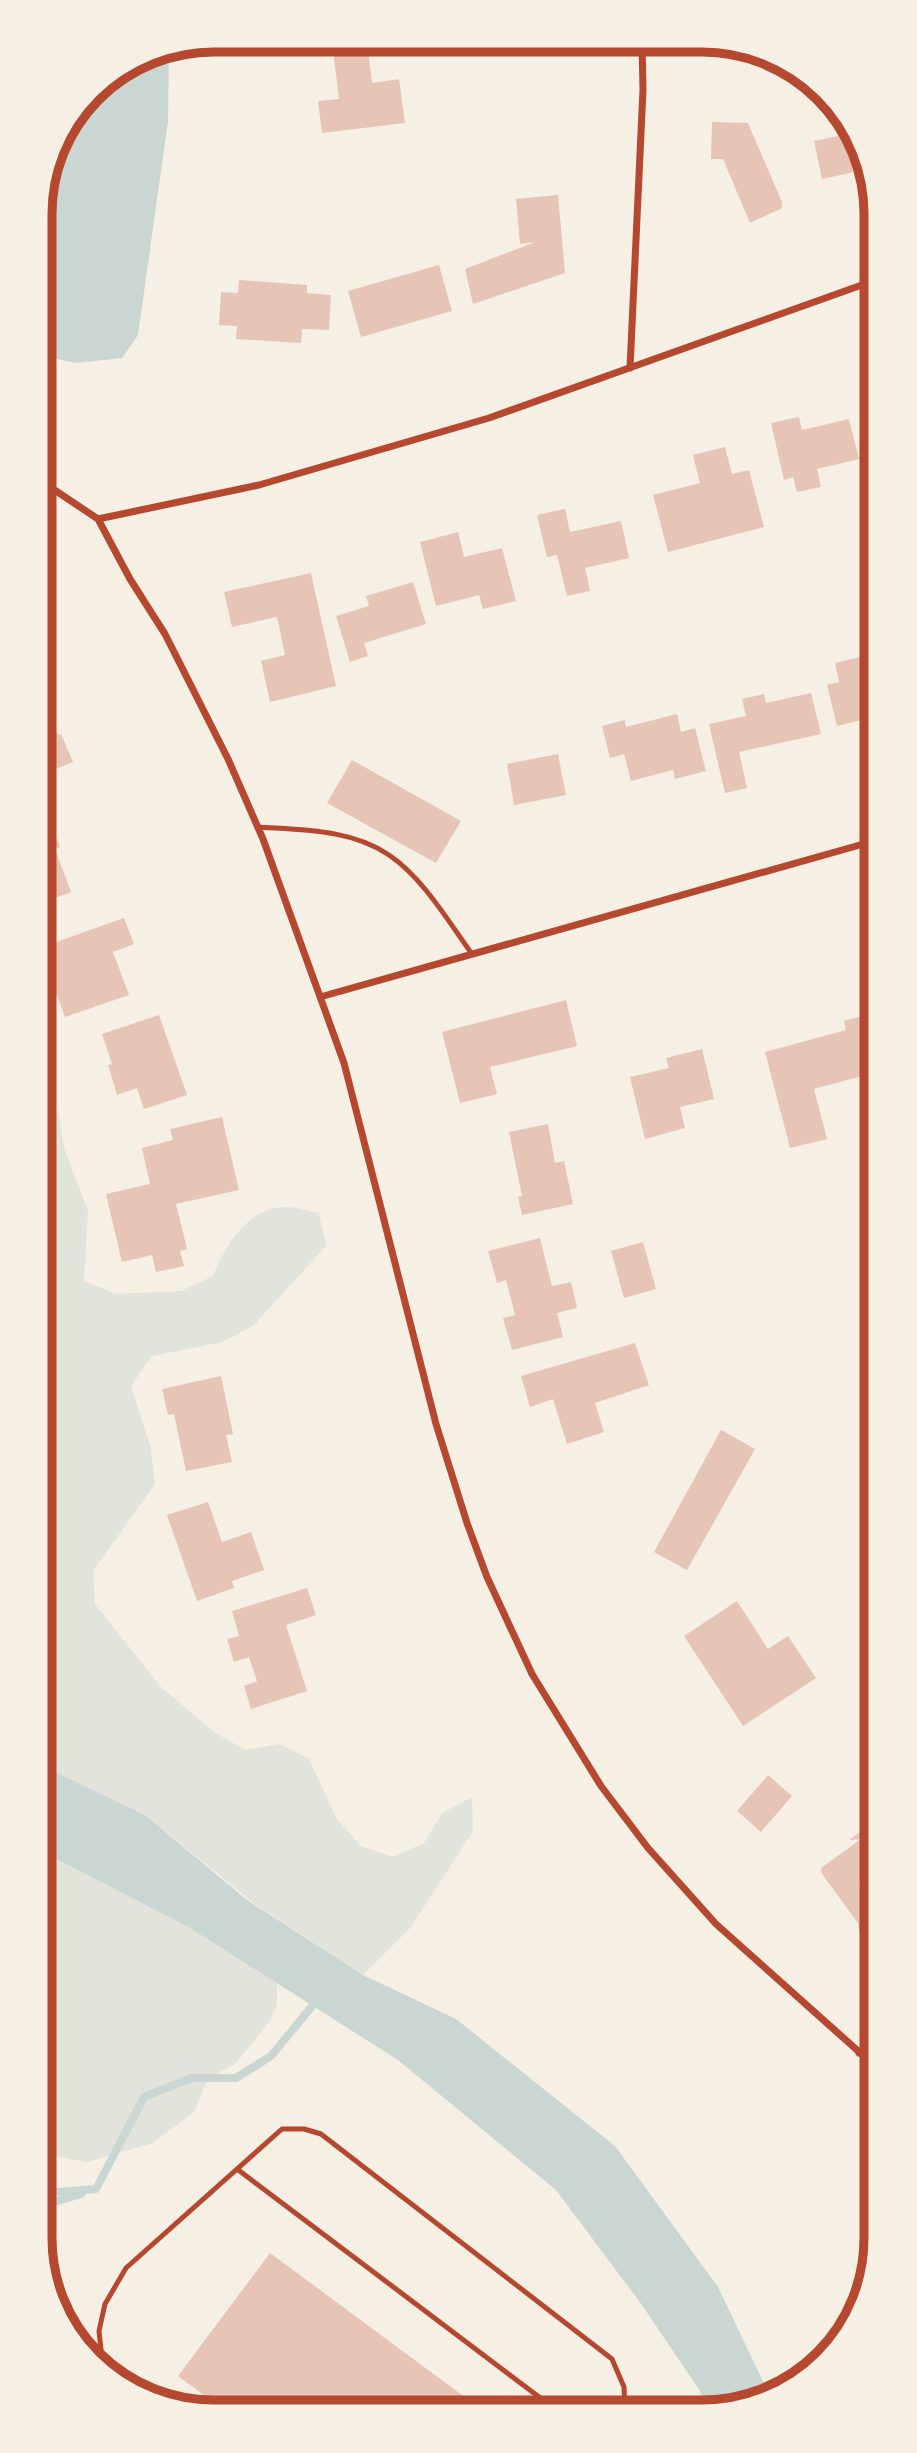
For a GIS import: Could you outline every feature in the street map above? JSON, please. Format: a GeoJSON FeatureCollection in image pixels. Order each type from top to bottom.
{"type":"FeatureCollection","features":[{"type":"Feature","properties":{"kind":"street"},"geometry":{"type":"LineString","coordinates":[[630,368],[643,90],[642,52]]}},
{"type":"Feature","properties":{"kind":"street"},"geometry":{"type":"LineString","coordinates":[[98,519],[306,472],[489,418],[864,284]]}},
{"type":"Feature","properties":{"kind":"street"},"geometry":{"type":"LineString","coordinates":[[53,489],[98,519],[130,579],[165,634],[257,827],[344,1063],[449,1468],[487,1577],[533,1674],[594,1776],[648,1848],[716,1924],[864,2057]]}},
{"type":"Feature","properties":{"kind":"street"},"geometry":{"type":"LineString","coordinates":[[320,997],[864,844]]}},
{"type":"Feature","properties":{"kind":"street"},"geometry":{"type":"LineString","coordinates":[[859,2053],[864,2048]]}},
{"type":"Feature","properties":{"kind":"lane"},"geometry":{"type":"LineString","coordinates":[[257,827],[325,832],[364,843],[390,855],[426,891],[472,954]]}},
{"type":"Feature","properties":{"kind":"lane"},"geometry":{"type":"LineString","coordinates":[[102,2355],[101,2322],[105,2304],[126,2268],[282,2129],[304,2130],[321,2134],[612,2359],[624,2387],[625,2400]]}},
{"type":"Feature","properties":{"kind":"lane"},"geometry":{"type":"LineString","coordinates":[[237,2169],[543,2400]]}},
{"type":"Feature","properties":{"kind":"shaded area"},"geometry":{"type":"Polygon","coordinates":[[[169,60],[168,121],[138,335],[122,358],[75,363],[53,358],[53,204],[58,173],[69,143],[100,100],[134,74],[169,60]]]}},
{"type":"Feature","properties":{"kind":"shaded area"},"geometry":{"type":"Polygon","coordinates":[[[53,1104],[59,1114],[64,1148],[88,1211],[84,1281],[116,1294],[181,1291],[213,1276],[231,1241],[240,1230],[260,1213],[272,1208],[298,1208],[319,1213],[326,1246],[254,1325],[223,1342],[152,1356],[131,1386],[151,1449],[155,1484],[93,1571],[95,1604],[161,1687],[214,1732],[245,1750],[279,1744],[309,1759],[337,1819],[361,1846],[393,1857],[424,1843],[442,1813],[472,1797],[473,1831],[411,1927],[363,1975],[256,1905],[145,1815],[52,1770],[53,1104]]]}},
{"type":"Feature","properties":{"kind":"shaded area"},"geometry":{"type":"Polygon","coordinates":[[[52,1770],[145,1815],[247,1900],[363,1975],[456,2019],[615,2146],[718,2287],[766,2387],[744,2395],[703,2400],[700,2391],[642,2305],[556,2190],[398,2060],[190,1928],[52,1857],[52,1770]]]}},
{"type":"Feature","properties":{"kind":"shaded area"},"geometry":{"type":"Polygon","coordinates":[[[52,1857],[190,1928],[277,1983],[277,2005],[270,2021],[237,2062],[207,2080],[194,2112],[153,2143],[87,2162],[54,2156],[52,1857]]]}},
{"type":"Feature","properties":{"kind":"building"},"geometry":{"type":"Polygon","coordinates":[[[333,52],[368,52],[372,83],[399,79],[405,123],[322,133],[318,101],[339,99],[333,52]]]}},
{"type":"Feature","properties":{"kind":"building"},"geometry":{"type":"Polygon","coordinates":[[[712,122],[748,123],[782,202],[782,208],[750,223],[723,159],[711,159],[712,122]]]}},
{"type":"Feature","properties":{"kind":"building"},"geometry":{"type":"Polygon","coordinates":[[[843,135],[858,171],[822,179],[814,141],[843,135]]]}},
{"type":"Feature","properties":{"kind":"building"},"geometry":{"type":"Polygon","coordinates":[[[558,195],[565,273],[473,304],[465,269],[535,242],[520,244],[516,199],[558,195]]]}},
{"type":"Feature","properties":{"kind":"building"},"geometry":{"type":"Polygon","coordinates":[[[439,265],[452,311],[361,337],[348,291],[439,265]]]}},
{"type":"Feature","properties":{"kind":"building"},"geometry":{"type":"Polygon","coordinates":[[[239,280],[307,285],[307,293],[331,295],[329,330],[302,329],[301,343],[236,339],[237,326],[219,325],[221,292],[238,293],[239,280]]]}},
{"type":"Feature","properties":{"kind":"building"},"geometry":{"type":"Polygon","coordinates":[[[799,417],[802,430],[849,419],[859,459],[817,469],[821,487],[797,492],[793,477],[784,480],[771,423],[799,417]]]}},
{"type":"Feature","properties":{"kind":"building"},"geometry":{"type":"Polygon","coordinates":[[[725,447],[732,474],[749,470],[764,527],[668,552],[653,495],[700,483],[693,455],[725,447]]]}},
{"type":"Feature","properties":{"kind":"building"},"geometry":{"type":"Polygon","coordinates":[[[565,509],[570,532],[621,521],[629,558],[585,568],[590,591],[567,596],[557,555],[547,557],[537,515],[565,509]]]}},
{"type":"Feature","properties":{"kind":"building"},"geometry":{"type":"Polygon","coordinates":[[[458,532],[464,557],[502,548],[516,601],[483,609],[479,595],[436,606],[420,542],[458,532]]]}},
{"type":"Feature","properties":{"kind":"building"},"geometry":{"type":"Polygon","coordinates":[[[311,573],[336,686],[270,702],[261,661],[285,655],[277,617],[232,627],[224,592],[311,573]]]}},
{"type":"Feature","properties":{"kind":"building"},"geometry":{"type":"Polygon","coordinates":[[[413,582],[426,624],[364,643],[368,656],[350,662],[336,616],[369,606],[366,596],[413,582]]]}},
{"type":"Feature","properties":{"kind":"building"},"geometry":{"type":"Polygon","coordinates":[[[864,656],[864,719],[837,726],[827,685],[839,682],[835,663],[864,656]]]}},
{"type":"Feature","properties":{"kind":"building"},"geometry":{"type":"Polygon","coordinates":[[[811,693],[821,734],[739,752],[747,788],[725,793],[709,724],[746,716],[742,699],[764,694],[766,703],[811,693]]]}},
{"type":"Feature","properties":{"kind":"building"},"geometry":{"type":"Polygon","coordinates":[[[677,714],[681,732],[695,728],[706,771],[675,779],[673,770],[631,781],[624,754],[610,758],[602,726],[625,720],[626,727],[677,714]]]}},
{"type":"Feature","properties":{"kind":"building"},"geometry":{"type":"Polygon","coordinates":[[[53,724],[58,735],[61,734],[73,762],[53,770],[53,724]]]}},
{"type":"Feature","properties":{"kind":"building"},"geometry":{"type":"Polygon","coordinates":[[[558,754],[566,795],[514,805],[507,764],[558,754]]]}},
{"type":"Feature","properties":{"kind":"building"},"geometry":{"type":"Polygon","coordinates":[[[352,760],[461,821],[436,863],[327,803],[352,760]]]}},
{"type":"Feature","properties":{"kind":"building"},"geometry":{"type":"Polygon","coordinates":[[[53,828],[60,847],[55,849],[71,892],[53,899],[53,828]]]}},
{"type":"Feature","properties":{"kind":"building"},"geometry":{"type":"Polygon","coordinates":[[[124,918],[134,944],[113,952],[129,995],[65,1017],[53,984],[53,943],[124,918]]]}},
{"type":"Feature","properties":{"kind":"building"},"geometry":{"type":"Polygon","coordinates":[[[566,1000],[577,1046],[490,1067],[497,1094],[460,1103],[442,1032],[566,1000]]]}},
{"type":"Feature","properties":{"kind":"building"},"geometry":{"type":"Polygon","coordinates":[[[159,1015],[187,1095],[144,1109],[137,1088],[117,1095],[108,1065],[112,1064],[102,1034],[159,1015]]]}},
{"type":"Feature","properties":{"kind":"building"},"geometry":{"type":"Polygon","coordinates":[[[864,1016],[864,1076],[814,1089],[827,1139],[790,1148],[765,1052],[846,1030],[844,1021],[864,1016]]]}},
{"type":"Feature","properties":{"kind":"building"},"geometry":{"type":"Polygon","coordinates":[[[702,1049],[714,1099],[680,1107],[685,1128],[645,1139],[630,1077],[669,1068],[666,1058],[702,1049]]]}},
{"type":"Feature","properties":{"kind":"building"},"geometry":{"type":"Polygon","coordinates":[[[222,1117],[239,1190],[176,1204],[187,1249],[180,1251],[184,1266],[156,1272],[152,1255],[122,1262],[106,1194],[150,1184],[142,1148],[173,1140],[170,1129],[222,1117]]]}},
{"type":"Feature","properties":{"kind":"building"},"geometry":{"type":"Polygon","coordinates":[[[548,1124],[555,1163],[564,1161],[573,1204],[522,1215],[518,1197],[522,1196],[509,1132],[548,1124]]]}},
{"type":"Feature","properties":{"kind":"building"},"geometry":{"type":"Polygon","coordinates":[[[540,1238],[552,1286],[571,1282],[577,1308],[557,1313],[563,1337],[512,1350],[503,1318],[515,1315],[506,1280],[497,1283],[488,1251],[540,1238]]]}},
{"type":"Feature","properties":{"kind":"building"},"geometry":{"type":"Polygon","coordinates":[[[643,1242],[656,1289],[624,1298],[611,1251],[643,1242]]]}},
{"type":"Feature","properties":{"kind":"building"},"geometry":{"type":"Polygon","coordinates":[[[635,1343],[649,1385],[595,1403],[604,1432],[567,1444],[553,1399],[530,1407],[521,1376],[635,1343]]]}},
{"type":"Feature","properties":{"kind":"building"},"geometry":{"type":"Polygon","coordinates":[[[221,1376],[233,1434],[226,1435],[232,1462],[186,1471],[174,1414],[168,1415],[162,1389],[221,1376]]]}},
{"type":"Feature","properties":{"kind":"building"},"geometry":{"type":"Polygon","coordinates":[[[721,1430],[755,1449],[687,1570],[654,1552],[721,1430]]]}},
{"type":"Feature","properties":{"kind":"building"},"geometry":{"type":"Polygon","coordinates":[[[208,1502],[222,1542],[251,1532],[264,1570],[232,1581],[234,1588],[197,1601],[167,1515],[208,1502]]]}},
{"type":"Feature","properties":{"kind":"building"},"geometry":{"type":"Polygon","coordinates":[[[307,1588],[316,1615],[286,1625],[307,1691],[251,1709],[244,1686],[257,1681],[249,1657],[234,1662],[227,1639],[239,1636],[232,1611],[307,1588]]]}},
{"type":"Feature","properties":{"kind":"building"},"geometry":{"type":"Polygon","coordinates":[[[737,1601],[768,1649],[788,1636],[816,1678],[743,1726],[684,1636],[737,1601]]]}},
{"type":"Feature","properties":{"kind":"building"},"geometry":{"type":"Polygon","coordinates":[[[768,1775],[792,1796],[761,1832],[737,1811],[768,1775]]]}},
{"type":"Feature","properties":{"kind":"building"},"geometry":{"type":"Polygon","coordinates":[[[864,1829],[864,1876],[859,1880],[864,1941],[858,1923],[822,1874],[821,1868],[861,1839],[849,1840],[864,1829]]]}},
{"type":"Feature","properties":{"kind":"building"},"geometry":{"type":"Polygon","coordinates":[[[270,2253],[469,2400],[210,2400],[178,2376],[270,2253]]]}},
{"type":"Feature","properties":{"kind":"waterway"},"geometry":{"type":"LineString","coordinates":[[52,2192],[96,2189],[144,2097],[191,2078],[236,2078],[271,2056],[318,1999]]}},
{"type":"Feature","properties":{"kind":"waterway"},"geometry":{"type":"LineString","coordinates":[[52,2203],[81,2194]]}}]}
